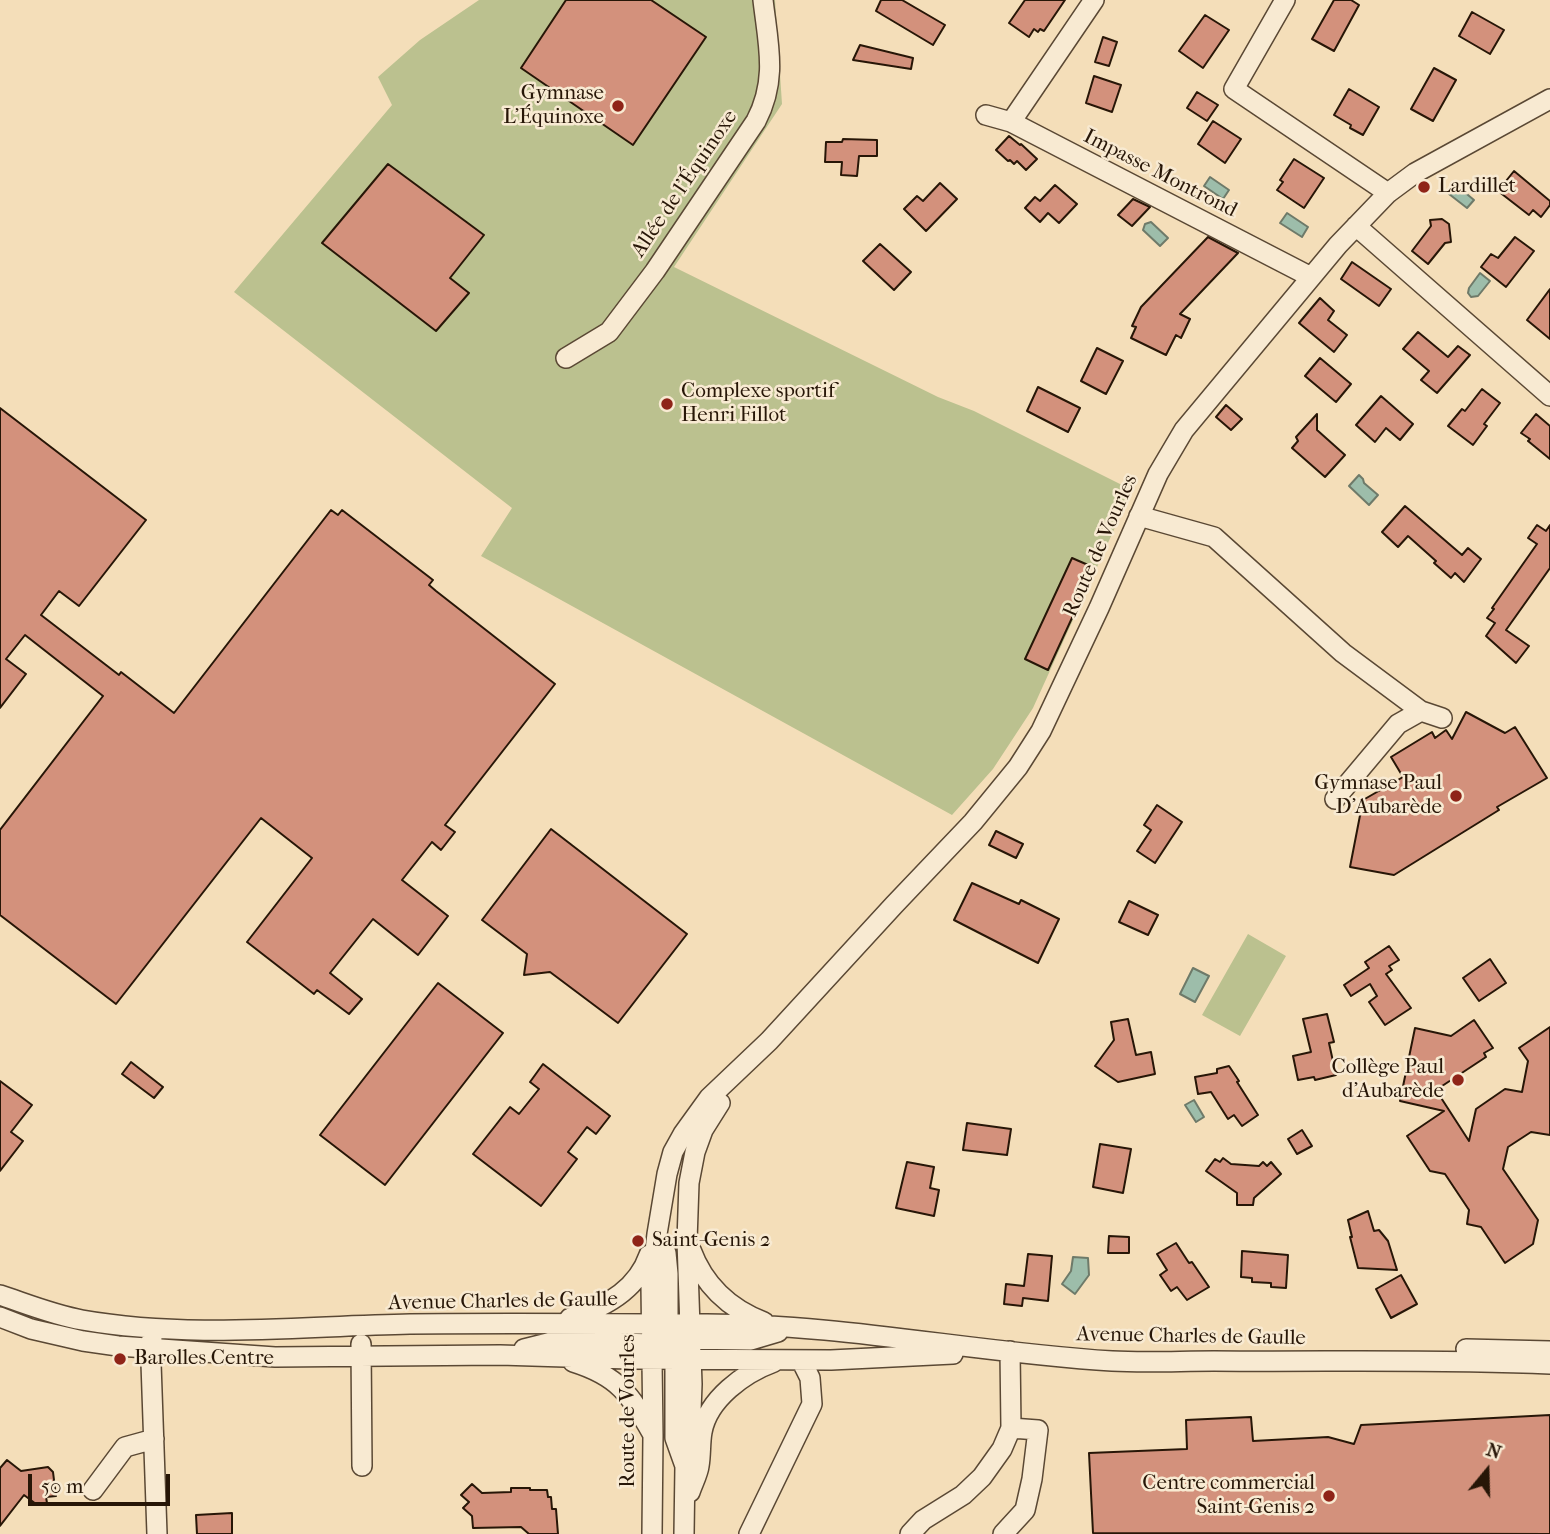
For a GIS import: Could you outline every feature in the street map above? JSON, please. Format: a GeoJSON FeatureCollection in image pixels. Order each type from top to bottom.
{"type":"FeatureCollection","features":[{"type":"Feature","properties":{"kind":"street","name":"Allée de l'Équinoxe"},"geometry":{"type":"LineString","coordinates":[[566,358],[609,332],[756,121],[771,73],[762,0]]}},
{"type":"Feature","properties":{"kind":"street"},"geometry":{"type":"LineString","coordinates":[[1011,122],[1094,0]]}},
{"type":"Feature","properties":{"kind":"street"},"geometry":{"type":"LineString","coordinates":[[1285,0],[1234,89],[1388,193]]}},
{"type":"Feature","properties":{"kind":"street","name":"Route de Vourles"},"geometry":{"type":"LineString","coordinates":[[553,1324],[592,1311],[635,1282],[645,1267],[657,1234],[673,1152],[709,1098],[769,1041],[973,822],[1018,767],[1041,731],[1158,474],[1184,430],[1311,277],[1388,193],[1415,173],[1550,99]]}},
{"type":"Feature","properties":{"kind":"street","name":"Impasse Montrond"},"geometry":{"type":"LineString","coordinates":[[986,116],[1011,122],[1311,277]]}},
{"type":"Feature","properties":{"kind":"street"},"geometry":{"type":"LineString","coordinates":[[1356,226],[1550,396]]}},
{"type":"Feature","properties":{"kind":"street"},"geometry":{"type":"LineString","coordinates":[[1139,516],[1214,537],[1343,653],[1422,711],[1441,718]]}},
{"type":"Feature","properties":{"kind":"street"},"geometry":{"type":"LineString","coordinates":[[1335,799],[1398,724],[1422,711]]}},
{"type":"Feature","properties":{"kind":"street","name":"Route de Vourles"},"geometry":{"type":"LineString","coordinates":[[652,1534],[653,1436],[687,1241],[689,1183],[695,1152],[703,1129],[745,1063]]}},
{"type":"Feature","properties":{"kind":"street"},"geometry":{"type":"LineString","coordinates":[[657,1234],[666,1253],[671,1342]]}},
{"type":"Feature","properties":{"kind":"street"},"geometry":{"type":"LineString","coordinates":[[687,1241],[704,1276],[726,1301],[751,1317],[793,1328]]}},
{"type":"Feature","properties":{"kind":"street","name":"Avenue Charles de Gaulle"},"geometry":{"type":"LineString","coordinates":[[0,1296],[82,1320],[152,1328],[272,1331],[406,1324],[553,1324],[791,1359],[831,1360],[1010,1351]]}},
{"type":"Feature","properties":{"kind":"street","name":"Avenue Charles de Gaulle"},"geometry":{"type":"LineString","coordinates":[[0,1317],[31,1329],[83,1341],[151,1350],[275,1357],[556,1357],[671,1342]]}},
{"type":"Feature","properties":{"kind":"street"},"geometry":{"type":"LineString","coordinates":[[361,1326],[362,1466]]}},
{"type":"Feature","properties":{"kind":"street"},"geometry":{"type":"LineString","coordinates":[[152,1328],[157,1534]]}},
{"type":"Feature","properties":{"kind":"street"},"geometry":{"type":"LineString","coordinates":[[500,1355],[556,1341],[751,1340],[793,1328]]}},
{"type":"Feature","properties":{"kind":"street","name":"Avenue Charles de Gaulle"},"geometry":{"type":"LineString","coordinates":[[793,1328],[1114,1361],[1550,1364]]}},
{"type":"Feature","properties":{"kind":"street","name":"Route de Vourles"},"geometry":{"type":"LineString","coordinates":[[671,1342],[690,1438],[685,1466],[684,1534]]}},
{"type":"Feature","properties":{"kind":"street","name":"Avenue Charles de Gaulle"},"geometry":{"type":"LineString","coordinates":[[1372,1361],[1429,1349],[1550,1351]]}},
{"type":"Feature","properties":{"kind":"street"},"geometry":{"type":"LineString","coordinates":[[910,1534],[923,1520],[963,1495],[982,1477],[1002,1450],[1011,1428],[1010,1351]]}},
{"type":"Feature","properties":{"kind":"street"},"geometry":{"type":"LineString","coordinates":[[556,1357],[590,1367],[612,1379],[637,1406],[653,1436]]}},
{"type":"Feature","properties":{"kind":"street"},"geometry":{"type":"LineString","coordinates":[[684,1509],[699,1466],[702,1432],[708,1416],[724,1394],[741,1378],[760,1367],[791,1359],[810,1378],[812,1404],[748,1534]]}},
{"type":"Feature","properties":{"kind":"street"},"geometry":{"type":"LineString","coordinates":[[1003,1534],[1025,1510],[1038,1430],[1011,1428]]}},
{"type":"Feature","properties":{"kind":"street"},"geometry":{"type":"LineString","coordinates":[[93,1490],[125,1447],[154,1439]]}},
{"type":"Feature","properties":{"kind":"green space","name":"Complexe sportif Henri Fillot"},"geometry":{"type":"Polygon","coordinates":[[[479,0],[775,0],[782,104],[674,267],[1132,490],[1033,708],[993,769],[952,815],[481,556],[512,508],[234,292],[392,105],[378,77],[420,40],[479,0]]]}},
{"type":"Feature","properties":{"kind":"green space"},"geometry":{"type":"Polygon","coordinates":[[[1248,934],[1286,956],[1240,1036],[1202,1015],[1248,934]]]}},
{"type":"Feature","properties":{"kind":"shaded area"},"geometry":{"type":"Polygon","coordinates":[[[1210,177],[1229,190],[1223,199],[1204,186],[1210,177]]]}},
{"type":"Feature","properties":{"kind":"shaded area"},"geometry":{"type":"Polygon","coordinates":[[[1456,185],[1474,200],[1467,208],[1449,194],[1456,185]]]}},
{"type":"Feature","properties":{"kind":"shaded area"},"geometry":{"type":"Polygon","coordinates":[[[1287,213],[1308,227],[1302,237],[1280,223],[1287,213]]]}},
{"type":"Feature","properties":{"kind":"shaded area"},"geometry":{"type":"Polygon","coordinates":[[[1151,222],[1168,238],[1160,246],[1143,230],[1145,224],[1151,222]]]}},
{"type":"Feature","properties":{"kind":"shaded area"},"geometry":{"type":"Polygon","coordinates":[[[1480,273],[1490,281],[1478,296],[1471,297],[1469,288],[1480,273]]]}},
{"type":"Feature","properties":{"kind":"shaded area"},"geometry":{"type":"Polygon","coordinates":[[[1359,475],[1378,495],[1369,505],[1349,486],[1359,475]]]}},
{"type":"Feature","properties":{"kind":"shaded area"},"geometry":{"type":"Polygon","coordinates":[[[1193,968],[1209,976],[1195,1002],[1180,994],[1193,968]]]}},
{"type":"Feature","properties":{"kind":"shaded area"},"geometry":{"type":"Polygon","coordinates":[[[1194,1100],[1204,1117],[1196,1122],[1185,1105],[1194,1100]]]}},
{"type":"Feature","properties":{"kind":"shaded area"},"geometry":{"type":"Polygon","coordinates":[[[1073,1257],[1088,1258],[1089,1275],[1075,1294],[1062,1284],[1071,1271],[1073,1257]]]}},
{"type":"Feature","properties":{"kind":"building","name":"Gymnase L'Équinoxe"},"geometry":{"type":"Polygon","coordinates":[[[566,0],[651,0],[706,37],[633,145],[521,68],[566,0]]]}},
{"type":"Feature","properties":{"kind":"building"},"geometry":{"type":"Polygon","coordinates":[[[881,0],[902,0],[945,25],[933,45],[876,11],[881,0]]]}},
{"type":"Feature","properties":{"kind":"building"},"geometry":{"type":"Polygon","coordinates":[[[1025,0],[1065,0],[1044,31],[1040,29],[1038,32],[1034,29],[1029,37],[1009,23],[1025,0]]]}},
{"type":"Feature","properties":{"kind":"building"},"geometry":{"type":"Polygon","coordinates":[[[1334,0],[1351,0],[1359,5],[1334,51],[1312,39],[1334,0]]]}},
{"type":"Feature","properties":{"kind":"building"},"geometry":{"type":"Polygon","coordinates":[[[1472,12],[1504,30],[1490,54],[1459,36],[1472,12]]]}},
{"type":"Feature","properties":{"kind":"building"},"geometry":{"type":"Polygon","coordinates":[[[1205,15],[1229,30],[1203,68],[1179,51],[1205,15]]]}},
{"type":"Feature","properties":{"kind":"building"},"geometry":{"type":"Polygon","coordinates":[[[1103,37],[1117,42],[1109,66],[1095,62],[1103,37]]]}},
{"type":"Feature","properties":{"kind":"building"},"geometry":{"type":"Polygon","coordinates":[[[860,45],[913,58],[911,69],[853,60],[860,45]]]}},
{"type":"Feature","properties":{"kind":"building"},"geometry":{"type":"Polygon","coordinates":[[[1434,68],[1456,80],[1433,121],[1411,109],[1434,68]]]}},
{"type":"Feature","properties":{"kind":"building"},"geometry":{"type":"Polygon","coordinates":[[[1094,76],[1121,85],[1112,112],[1086,103],[1094,76]]]}},
{"type":"Feature","properties":{"kind":"building"},"geometry":{"type":"Polygon","coordinates":[[[1349,89],[1379,107],[1363,135],[1334,115],[1349,89]]]}},
{"type":"Feature","properties":{"kind":"building"},"geometry":{"type":"Polygon","coordinates":[[[1197,92],[1218,105],[1207,121],[1187,108],[1197,92]]]}},
{"type":"Feature","properties":{"kind":"building"},"geometry":{"type":"Polygon","coordinates":[[[1213,121],[1241,139],[1225,163],[1198,144],[1213,121]]]}},
{"type":"Feature","properties":{"kind":"building"},"geometry":{"type":"Polygon","coordinates":[[[1009,136],[1037,159],[1026,170],[1017,161],[1014,164],[1008,161],[996,150],[1009,136]]]}},
{"type":"Feature","properties":{"kind":"building"},"geometry":{"type":"Polygon","coordinates":[[[843,139],[877,140],[877,156],[859,156],[857,176],[841,175],[842,162],[825,162],[826,142],[842,142],[843,139]]]}},
{"type":"Feature","properties":{"kind":"building"},"geometry":{"type":"Polygon","coordinates":[[[1294,159],[1324,178],[1304,208],[1277,190],[1283,182],[1280,180],[1294,159]]]}},
{"type":"Feature","properties":{"kind":"building"},"geometry":{"type":"Polygon","coordinates":[[[388,164],[484,235],[450,278],[469,293],[436,331],[322,243],[388,164]]]}},
{"type":"Feature","properties":{"kind":"building"},"geometry":{"type":"Polygon","coordinates":[[[1514,171],[1550,201],[1541,217],[1533,210],[1529,215],[1498,191],[1514,171]]]}},
{"type":"Feature","properties":{"kind":"building"},"geometry":{"type":"Polygon","coordinates":[[[940,183],[957,199],[926,231],[904,209],[917,196],[923,201],[940,183]]]}},
{"type":"Feature","properties":{"kind":"building"},"geometry":{"type":"Polygon","coordinates":[[[1055,185],[1077,204],[1059,223],[1048,213],[1040,222],[1025,208],[1035,197],[1040,201],[1055,185]]]}},
{"type":"Feature","properties":{"kind":"building"},"geometry":{"type":"Polygon","coordinates":[[[1133,199],[1150,207],[1132,226],[1118,215],[1133,199]]]}},
{"type":"Feature","properties":{"kind":"building"},"geometry":{"type":"Polygon","coordinates":[[[1442,219],[1449,224],[1451,242],[1445,243],[1428,264],[1412,251],[1431,226],[1430,220],[1442,219]]]}},
{"type":"Feature","properties":{"kind":"building"},"geometry":{"type":"Polygon","coordinates":[[[1208,237],[1238,253],[1180,314],[1190,319],[1181,338],[1176,335],[1166,355],[1131,338],[1136,327],[1132,326],[1141,307],[1208,237]]]}},
{"type":"Feature","properties":{"kind":"building"},"geometry":{"type":"Polygon","coordinates":[[[1515,237],[1534,251],[1506,287],[1481,267],[1491,254],[1498,258],[1515,237]]]}},
{"type":"Feature","properties":{"kind":"building"},"geometry":{"type":"Polygon","coordinates":[[[880,244],[911,272],[894,290],[863,261],[880,244]]]}},
{"type":"Feature","properties":{"kind":"building"},"geometry":{"type":"Polygon","coordinates":[[[1352,262],[1391,289],[1379,306],[1341,279],[1352,262]]]}},
{"type":"Feature","properties":{"kind":"building"},"geometry":{"type":"Polygon","coordinates":[[[1550,289],[1550,339],[1527,320],[1550,289]]]}},
{"type":"Feature","properties":{"kind":"building"},"geometry":{"type":"Polygon","coordinates":[[[1320,298],[1334,311],[1328,320],[1347,335],[1334,352],[1299,323],[1320,298]]]}},
{"type":"Feature","properties":{"kind":"building"},"geometry":{"type":"Polygon","coordinates":[[[1418,332],[1448,357],[1458,346],[1470,355],[1437,393],[1421,380],[1429,371],[1403,349],[1418,332]]]}},
{"type":"Feature","properties":{"kind":"building"},"geometry":{"type":"Polygon","coordinates":[[[1097,348],[1123,361],[1106,394],[1081,381],[1097,348]]]}},
{"type":"Feature","properties":{"kind":"building"},"geometry":{"type":"Polygon","coordinates":[[[1320,358],[1351,384],[1336,402],[1305,376],[1320,358]]]}},
{"type":"Feature","properties":{"kind":"building"},"geometry":{"type":"Polygon","coordinates":[[[1038,387],[1080,408],[1068,432],[1027,411],[1038,387]]]}},
{"type":"Feature","properties":{"kind":"building"},"geometry":{"type":"Polygon","coordinates":[[[1482,389],[1500,403],[1484,424],[1487,426],[1473,445],[1448,426],[1462,409],[1465,411],[1482,389]]]}},
{"type":"Feature","properties":{"kind":"building"},"geometry":{"type":"Polygon","coordinates":[[[1381,396],[1413,424],[1400,440],[1386,428],[1375,442],[1356,425],[1381,396]]]}},
{"type":"Feature","properties":{"kind":"building"},"geometry":{"type":"Polygon","coordinates":[[[1226,405],[1242,419],[1231,430],[1216,417],[1226,405]]]}},
{"type":"Feature","properties":{"kind":"building"},"geometry":{"type":"Polygon","coordinates":[[[0,408],[146,520],[79,606],[59,591],[41,615],[174,713],[331,510],[338,515],[342,510],[433,580],[429,585],[436,591],[555,684],[445,825],[455,832],[441,850],[432,842],[402,880],[448,916],[418,955],[373,919],[330,973],[362,999],[349,1014],[317,990],[314,994],[247,942],[312,858],[261,818],[116,1004],[0,915],[0,830],[103,696],[25,635],[6,659],[26,674],[0,708],[0,408]]]}},
{"type":"Feature","properties":{"kind":"building"},"geometry":{"type":"Polygon","coordinates":[[[1317,414],[1317,430],[1345,455],[1325,477],[1292,448],[1298,441],[1296,437],[1317,414]]]}},
{"type":"Feature","properties":{"kind":"building"},"geometry":{"type":"Polygon","coordinates":[[[1536,414],[1550,426],[1550,459],[1521,433],[1536,414]]]}},
{"type":"Feature","properties":{"kind":"building"},"geometry":{"type":"Polygon","coordinates":[[[1405,506],[1462,555],[1468,548],[1481,559],[1464,582],[1455,573],[1451,578],[1408,536],[1398,547],[1382,532],[1405,506]]]}},
{"type":"Feature","properties":{"kind":"building"},"geometry":{"type":"Polygon","coordinates":[[[1537,525],[1546,531],[1550,525],[1550,568],[1506,630],[1529,646],[1516,663],[1486,636],[1495,623],[1487,618],[1537,544],[1528,538],[1537,525]]]}},
{"type":"Feature","properties":{"kind":"building"},"geometry":{"type":"Polygon","coordinates":[[[1072,558],[1095,568],[1048,670],[1025,659],[1072,558]]]}},
{"type":"Feature","properties":{"kind":"building","name":"Gymnase Paul D'Aubarède"},"geometry":{"type":"Polygon","coordinates":[[[1466,712],[1505,733],[1515,727],[1547,778],[1497,807],[1499,810],[1394,875],[1350,867],[1363,800],[1403,777],[1391,757],[1432,732],[1435,738],[1446,730],[1452,739],[1466,712]]]}},
{"type":"Feature","properties":{"kind":"building"},"geometry":{"type":"Polygon","coordinates":[[[1157,805],[1182,822],[1155,863],[1137,851],[1151,830],[1144,825],[1157,805]]]}},
{"type":"Feature","properties":{"kind":"building"},"geometry":{"type":"Polygon","coordinates":[[[551,829],[687,934],[618,1023],[550,972],[524,975],[527,954],[482,920],[551,829]]]}},
{"type":"Feature","properties":{"kind":"building"},"geometry":{"type":"Polygon","coordinates":[[[996,831],[1023,844],[1016,858],[989,845],[996,831]]]}},
{"type":"Feature","properties":{"kind":"building"},"geometry":{"type":"Polygon","coordinates":[[[972,883],[1019,904],[1021,900],[1059,919],[1038,963],[954,920],[972,883]]]}},
{"type":"Feature","properties":{"kind":"building"},"geometry":{"type":"Polygon","coordinates":[[[1129,901],[1158,915],[1148,935],[1119,922],[1129,901]]]}},
{"type":"Feature","properties":{"kind":"building"},"geometry":{"type":"Polygon","coordinates":[[[1389,946],[1399,960],[1389,966],[1392,970],[1386,974],[1411,1008],[1385,1025],[1369,1002],[1377,996],[1370,984],[1351,996],[1344,985],[1369,968],[1365,962],[1389,946]]]}},
{"type":"Feature","properties":{"kind":"building"},"geometry":{"type":"Polygon","coordinates":[[[1490,959],[1506,983],[1479,1001],[1463,978],[1490,959]]]}},
{"type":"Feature","properties":{"kind":"building"},"geometry":{"type":"Polygon","coordinates":[[[438,983],[503,1033],[385,1185],[320,1135],[438,983]]]}},
{"type":"Feature","properties":{"kind":"building"},"geometry":{"type":"Polygon","coordinates":[[[1327,1014],[1334,1042],[1329,1043],[1336,1075],[1315,1080],[1314,1077],[1298,1080],[1293,1056],[1311,1052],[1303,1019],[1327,1014]]]}},
{"type":"Feature","properties":{"kind":"building"},"geometry":{"type":"Polygon","coordinates":[[[1128,1019],[1136,1055],[1151,1052],[1155,1074],[1118,1082],[1095,1066],[1114,1040],[1111,1022],[1128,1019]]]}},
{"type":"Feature","properties":{"kind":"building"},"geometry":{"type":"Polygon","coordinates":[[[1474,1020],[1493,1048],[1484,1053],[1486,1057],[1436,1090],[1469,1141],[1476,1109],[1505,1089],[1522,1092],[1528,1061],[1519,1048],[1550,1027],[1550,1135],[1531,1132],[1508,1147],[1503,1169],[1538,1220],[1533,1244],[1505,1263],[1481,1227],[1467,1224],[1469,1210],[1445,1174],[1430,1171],[1407,1136],[1444,1111],[1400,1101],[1415,1028],[1451,1036],[1474,1020]]]}},
{"type":"Feature","properties":{"kind":"building"},"geometry":{"type":"Polygon","coordinates":[[[131,1062],[163,1087],[154,1098],[122,1074],[131,1062]]]}},
{"type":"Feature","properties":{"kind":"building"},"geometry":{"type":"Polygon","coordinates":[[[543,1064],[610,1116],[596,1134],[587,1127],[568,1152],[577,1159],[541,1206],[473,1154],[510,1107],[519,1114],[539,1089],[530,1082],[543,1064]]]}},
{"type":"Feature","properties":{"kind":"building"},"geometry":{"type":"Polygon","coordinates":[[[1229,1066],[1258,1115],[1242,1126],[1234,1115],[1228,1119],[1211,1092],[1198,1094],[1195,1077],[1217,1073],[1217,1069],[1229,1066]]]}},
{"type":"Feature","properties":{"kind":"building"},"geometry":{"type":"Polygon","coordinates":[[[0,1081],[32,1105],[11,1132],[23,1141],[0,1171],[0,1081]]]}},
{"type":"Feature","properties":{"kind":"building"},"geometry":{"type":"Polygon","coordinates":[[[967,1123],[1011,1129],[1007,1155],[963,1150],[967,1123]]]}},
{"type":"Feature","properties":{"kind":"building"},"geometry":{"type":"Polygon","coordinates":[[[1302,1130],[1312,1146],[1297,1154],[1288,1139],[1302,1130]]]}},
{"type":"Feature","properties":{"kind":"building"},"geometry":{"type":"Polygon","coordinates":[[[1100,1144],[1131,1149],[1123,1193],[1093,1187],[1100,1144]]]}},
{"type":"Feature","properties":{"kind":"building"},"geometry":{"type":"Polygon","coordinates":[[[1223,1158],[1231,1164],[1259,1166],[1263,1162],[1267,1166],[1271,1162],[1281,1174],[1254,1198],[1253,1205],[1237,1205],[1237,1193],[1206,1171],[1215,1159],[1220,1162],[1223,1158]]]}},
{"type":"Feature","properties":{"kind":"building"},"geometry":{"type":"Polygon","coordinates":[[[907,1162],[934,1167],[930,1188],[939,1190],[934,1216],[896,1208],[907,1162]]]}},
{"type":"Feature","properties":{"kind":"building"},"geometry":{"type":"Polygon","coordinates":[[[1368,1211],[1374,1231],[1379,1230],[1388,1241],[1397,1270],[1358,1268],[1348,1220],[1368,1211]]]}},
{"type":"Feature","properties":{"kind":"building"},"geometry":{"type":"Polygon","coordinates":[[[1109,1236],[1129,1237],[1129,1253],[1108,1253],[1109,1236]]]}},
{"type":"Feature","properties":{"kind":"building"},"geometry":{"type":"Polygon","coordinates":[[[1176,1243],[1209,1287],[1187,1300],[1177,1287],[1171,1291],[1160,1275],[1167,1270],[1157,1254],[1176,1243]]]}},
{"type":"Feature","properties":{"kind":"building"},"geometry":{"type":"Polygon","coordinates":[[[1242,1251],[1288,1255],[1286,1288],[1271,1287],[1271,1283],[1252,1282],[1252,1278],[1241,1277],[1242,1251]]]}},
{"type":"Feature","properties":{"kind":"building"},"geometry":{"type":"Polygon","coordinates":[[[1028,1254],[1052,1256],[1048,1301],[1023,1298],[1022,1306],[1004,1304],[1006,1284],[1024,1286],[1028,1254]]]}},
{"type":"Feature","properties":{"kind":"building"},"geometry":{"type":"Polygon","coordinates":[[[1401,1275],[1417,1304],[1391,1318],[1376,1289],[1401,1275]]]}},
{"type":"Feature","properties":{"kind":"building","name":"Centre commercial Saint-Genis 2"},"geometry":{"type":"Polygon","coordinates":[[[1550,1415],[1550,1534],[1093,1533],[1089,1453],[1187,1449],[1186,1420],[1251,1417],[1253,1441],[1328,1437],[1354,1444],[1361,1425],[1550,1415]]]}},
{"type":"Feature","properties":{"kind":"building"},"geometry":{"type":"Polygon","coordinates":[[[7,1460],[21,1471],[48,1467],[53,1472],[56,1496],[46,1497],[47,1503],[36,1504],[24,1495],[0,1526],[0,1468],[7,1460]]]}},
{"type":"Feature","properties":{"kind":"building"},"geometry":{"type":"Polygon","coordinates":[[[472,1484],[482,1493],[511,1492],[511,1488],[547,1490],[552,1509],[556,1509],[558,1534],[529,1534],[521,1527],[473,1528],[472,1516],[463,1508],[469,1502],[461,1495],[472,1484]]]}},
{"type":"Feature","properties":{"kind":"building"},"geometry":{"type":"Polygon","coordinates":[[[232,1513],[232,1534],[197,1534],[196,1515],[232,1513]]]}},
{"type":"Feature","properties":{"kind":"place","name":"Gymnase L'Équinoxe"},"geometry":{"type":"Point","coordinates":[618,106]}},
{"type":"Feature","properties":{"kind":"place","name":"Lardillet"},"geometry":{"type":"Point","coordinates":[1424,187]}},
{"type":"Feature","properties":{"kind":"place","name":"Complexe sportif Henri Fillot"},"geometry":{"type":"Point","coordinates":[667,404]}},
{"type":"Feature","properties":{"kind":"place","name":"Gymnase Paul D'Aubarède"},"geometry":{"type":"Point","coordinates":[1456,796]}},
{"type":"Feature","properties":{"kind":"place","name":"Collège Paul d'Aubarède"},"geometry":{"type":"Point","coordinates":[1458,1080]}},
{"type":"Feature","properties":{"kind":"place","name":"Saint-Genis 2"},"geometry":{"type":"Point","coordinates":[638,1241]}},
{"type":"Feature","properties":{"kind":"place","name":"Barolles Centre"},"geometry":{"type":"Point","coordinates":[120,1359]}},
{"type":"Feature","properties":{"kind":"place","name":"Centre commercial Saint-Genis 2"},"geometry":{"type":"Point","coordinates":[1329,1496]}}]}
